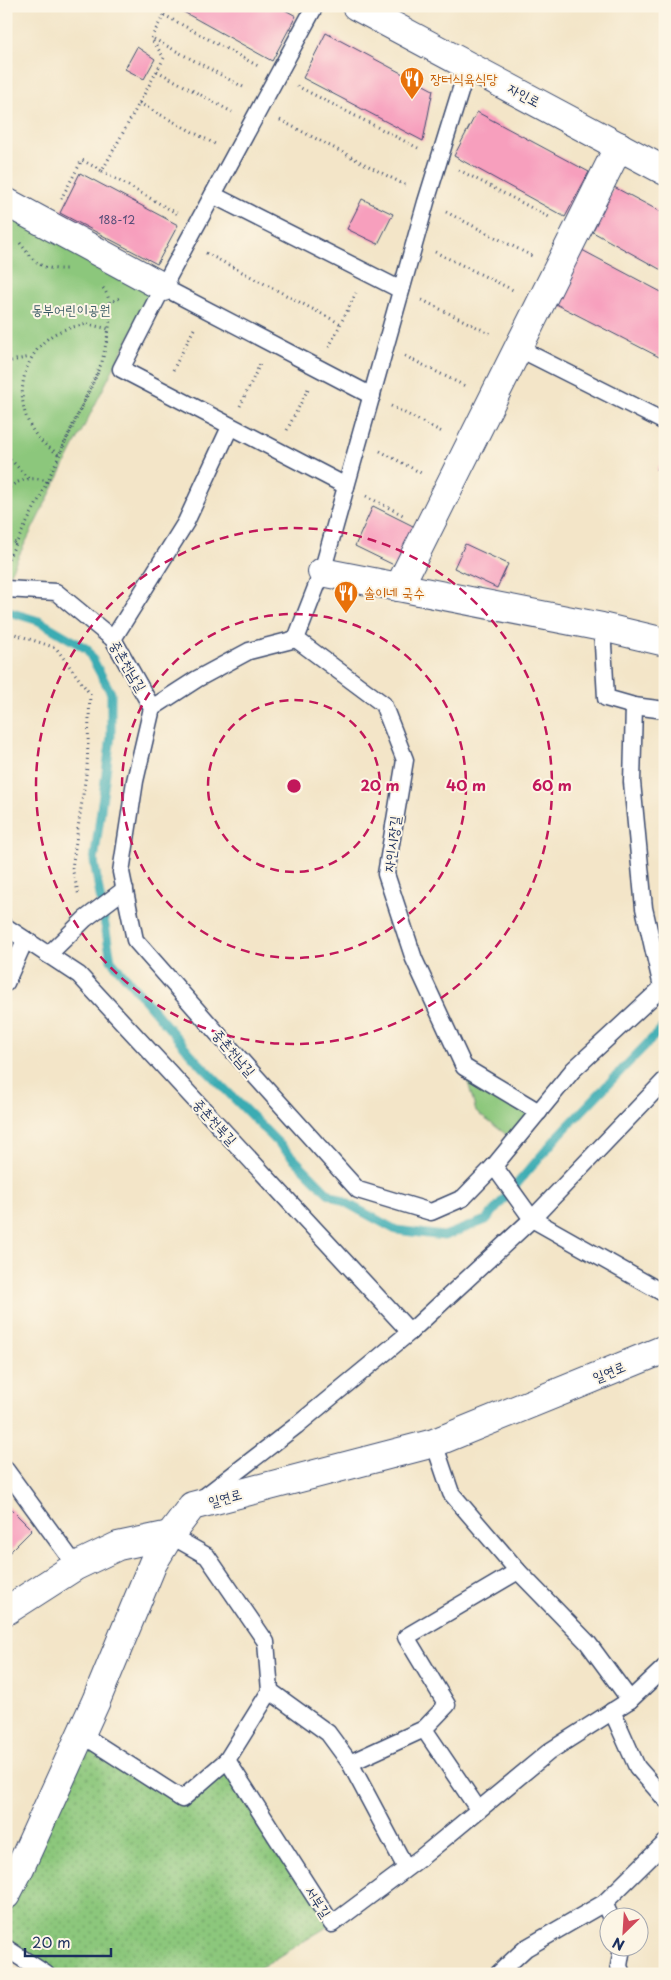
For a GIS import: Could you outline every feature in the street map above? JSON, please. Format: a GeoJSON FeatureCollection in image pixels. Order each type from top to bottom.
{"type":"FeatureCollection","features":[{"type":"Feature","properties":{"kind":"street","name":"자인로"},"geometry":{"type":"LineString","coordinates":[[356,6],[665,171]]}},
{"type":"Feature","properties":{"kind":"street"},"geometry":{"type":"LineString","coordinates":[[399,587],[619,146]]}},
{"type":"Feature","properties":{"kind":"street"},"geometry":{"type":"LineString","coordinates":[[6,202],[163,287]]}},
{"type":"Feature","properties":{"kind":"street"},"geometry":{"type":"LineString","coordinates":[[322,572],[602,627],[665,642]]}},
{"type":"Feature","properties":{"kind":"street","name":"일연로"},"geometry":{"type":"LineString","coordinates":[[6,1894],[13,1866],[80,1734],[153,1562],[192,1506],[434,1443],[665,1348]]}},
{"type":"Feature","properties":{"kind":"street"},"geometry":{"type":"LineString","coordinates":[[6,1611],[76,1566],[118,1546],[170,1535]]}},
{"type":"Feature","properties":{"kind":"lane"},"geometry":{"type":"LineString","coordinates":[[315,6],[163,287],[121,369],[346,486]]}},
{"type":"Feature","properties":{"kind":"lane"},"geometry":{"type":"LineString","coordinates":[[152,708],[197,679],[249,651],[296,639],[322,572],[426,202],[468,66]]}},
{"type":"Feature","properties":{"kind":"lane"},"geometry":{"type":"LineString","coordinates":[[213,195],[401,290]]}},
{"type":"Feature","properties":{"kind":"lane"},"geometry":{"type":"LineString","coordinates":[[163,287],[372,396]]}},
{"type":"Feature","properties":{"kind":"lane"},"geometry":{"type":"LineString","coordinates":[[518,348],[665,422]]}},
{"type":"Feature","properties":{"kind":"lane"},"geometry":{"type":"LineString","coordinates":[[113,639],[186,522],[230,427]]}},
{"type":"Feature","properties":{"kind":"lane","name":"중촌천남길"},"geometry":{"type":"LineString","coordinates":[[6,589],[56,592],[113,639],[152,708],[135,781],[121,872],[136,940],[246,1067],[358,1190],[431,1212],[463,1198],[494,1166],[573,1070],[664,986]]}},
{"type":"Feature","properties":{"kind":"lane"},"geometry":{"type":"LineString","coordinates":[[602,627],[606,698],[634,706],[665,710]]}},
{"type":"Feature","properties":{"kind":"lane","name":"자인시장길"},"geometry":{"type":"LineString","coordinates":[[296,639],[383,704],[405,760],[386,874],[414,959],[464,1067],[538,1112]]}},
{"type":"Feature","properties":{"kind":"lane"},"geometry":{"type":"LineString","coordinates":[[634,706],[632,782],[644,908],[664,986]]}},
{"type":"Feature","properties":{"kind":"lane"},"geometry":{"type":"LineString","coordinates":[[48,955],[85,919],[125,890]]}},
{"type":"Feature","properties":{"kind":"lane","name":"중촌천북길"},"geometry":{"type":"LineString","coordinates":[[6,927],[79,975],[410,1332]]}},
{"type":"Feature","properties":{"kind":"lane"},"geometry":{"type":"LineString","coordinates":[[6,983],[26,940]]}},
{"type":"Feature","properties":{"kind":"lane"},"geometry":{"type":"LineString","coordinates":[[192,1506],[296,1426],[410,1332],[532,1219],[665,1080]]}},
{"type":"Feature","properties":{"kind":"lane"},"geometry":{"type":"LineString","coordinates":[[494,1166],[532,1219],[665,1294]]}},
{"type":"Feature","properties":{"kind":"lane"},"geometry":{"type":"LineString","coordinates":[[434,1443],[450,1493],[518,1571],[588,1643],[630,1700]]}},
{"type":"Feature","properties":{"kind":"lane"},"geometry":{"type":"LineString","coordinates":[[6,1470],[76,1566]]}},
{"type":"Feature","properties":{"kind":"lane"},"geometry":{"type":"LineString","coordinates":[[80,1734],[182,1799],[226,1760],[270,1691],[266,1642],[207,1556],[170,1535]]}},
{"type":"Feature","properties":{"kind":"lane"},"geometry":{"type":"LineString","coordinates":[[350,1763],[424,1729],[447,1705],[406,1637],[518,1571]]}},
{"type":"Feature","properties":{"kind":"lane","name":"서부길"},"geometry":{"type":"LineString","coordinates":[[226,1760],[332,1924],[406,1868],[550,1751],[630,1700],[665,1667]]}},
{"type":"Feature","properties":{"kind":"lane"},"geometry":{"type":"LineString","coordinates":[[270,1691],[328,1733],[350,1763],[406,1868]]}},
{"type":"Feature","properties":{"kind":"lane"},"geometry":{"type":"LineString","coordinates":[[612,1711],[637,1767],[665,1799]]}},
{"type":"Feature","properties":{"kind":"lane"},"geometry":{"type":"LineString","coordinates":[[424,1729],[478,1809]]}},
{"type":"Feature","properties":{"kind":"lane"},"geometry":{"type":"LineString","coordinates":[[498,1974],[526,1948],[604,1902],[665,1843]]}},
{"type":"Feature","properties":{"kind":"lane"},"geometry":{"type":"LineString","coordinates":[[604,1902],[607,1908]]}},
{"type":"Feature","properties":{"kind":"lane"},"geometry":{"type":"LineString","coordinates":[[6,1948],[46,1974]]}},
{"type":"Feature","properties":{"kind":"lane"},"geometry":{"type":"LineString","coordinates":[[621,1958],[622,1974]]}},
{"type":"Feature","properties":{"kind":"path"},"geometry":{"type":"LineString","coordinates":[[151,38],[169,6]]}},
{"type":"Feature","properties":{"kind":"path"},"geometry":{"type":"LineString","coordinates":[[164,15],[576,231]]}},
{"type":"Feature","properties":{"kind":"path"},"geometry":{"type":"LineString","coordinates":[[102,171],[164,58],[151,38]]}},
{"type":"Feature","properties":{"kind":"path"},"geometry":{"type":"LineString","coordinates":[[151,38],[259,111]]}},
{"type":"Feature","properties":{"kind":"path"},"geometry":{"type":"LineString","coordinates":[[157,71],[259,111],[410,188]]}},
{"type":"Feature","properties":{"kind":"path"},"geometry":{"type":"LineString","coordinates":[[140,103],[235,155]]}},
{"type":"Feature","properties":{"kind":"path"},"geometry":{"type":"LineString","coordinates":[[47,225],[82,160],[197,225]]}},
{"type":"Feature","properties":{"kind":"path"},"geometry":{"type":"LineString","coordinates":[[426,202],[557,269]]}},
{"type":"Feature","properties":{"kind":"path"},"geometry":{"type":"LineString","coordinates":[[14,236],[32,259],[49,269],[76,271]]}},
{"type":"Feature","properties":{"kind":"path"},"geometry":{"type":"LineString","coordinates":[[415,242],[540,303]]}},
{"type":"Feature","properties":{"kind":"path"},"geometry":{"type":"LineString","coordinates":[[187,244],[341,324]]}},
{"type":"Feature","properties":{"kind":"path"},"geometry":{"type":"LineString","coordinates":[[277,451],[366,273]]}},
{"type":"Feature","properties":{"kind":"path"},"geometry":{"type":"LineString","coordinates":[[6,563],[47,481],[102,362],[109,329],[109,302],[106,292],[100,284]]}},
{"type":"Feature","properties":{"kind":"path"},"geometry":{"type":"LineString","coordinates":[[401,290],[518,348]]}},
{"type":"Feature","properties":{"kind":"path"},"geometry":{"type":"LineString","coordinates":[[162,391],[204,309]]}},
{"type":"Feature","properties":{"kind":"path"},"geometry":{"type":"LineString","coordinates":[[59,455],[41,441],[28,423],[22,401],[23,378],[31,357],[46,340],[65,328],[87,324],[109,329]]}},
{"type":"Feature","properties":{"kind":"path"},"geometry":{"type":"LineString","coordinates":[[230,427],[270,343]]}},
{"type":"Feature","properties":{"kind":"path"},"geometry":{"type":"LineString","coordinates":[[386,346],[492,399]]}},
{"type":"Feature","properties":{"kind":"path"},"geometry":{"type":"LineString","coordinates":[[6,362],[31,357]]}},
{"type":"Feature","properties":{"kind":"path"},"geometry":{"type":"LineString","coordinates":[[372,396],[469,446]]}},
{"type":"Feature","properties":{"kind":"path"},"geometry":{"type":"LineString","coordinates":[[359,441],[448,487]]}},
{"type":"Feature","properties":{"kind":"path"},"geometry":{"type":"LineString","coordinates":[[6,457],[24,474],[28,481]]}},
{"type":"Feature","properties":{"kind":"path"},"geometry":{"type":"LineString","coordinates":[[6,491],[20,481],[31,478],[47,481]]}},
{"type":"Feature","properties":{"kind":"path"},"geometry":{"type":"LineString","coordinates":[[346,486],[428,527]]}},
{"type":"Feature","properties":{"kind":"path"},"geometry":{"type":"LineString","coordinates":[[6,536],[16,544]]}},
{"type":"Feature","properties":{"kind":"path"},"geometry":{"type":"LineString","coordinates":[[6,632],[56,648],[90,694],[87,768],[72,868],[85,919]]}},
{"type":"Feature","properties":{"kind":"green space","name":"동부어린이공원"},"geometry":{"type":"Polygon","coordinates":[[[6,202],[156,284],[6,581],[6,202]]]}},
{"type":"Feature","properties":{"kind":"green space"},"geometry":{"type":"Polygon","coordinates":[[[464,1067],[539,1112],[515,1141],[476,1112],[464,1067]]]}},
{"type":"Feature","properties":{"kind":"green space"},"geometry":{"type":"Polygon","coordinates":[[[81,1734],[181,1799],[227,1760],[332,1924],[250,1974],[46,1974],[6,1948],[6,1890],[81,1734]]]}},
{"type":"Feature","properties":{"kind":"building"},"geometry":{"type":"Polygon","coordinates":[[[182,6],[278,6],[296,16],[272,61],[180,10],[182,6]]]}},
{"type":"Feature","properties":{"kind":"building"},"geometry":{"type":"Polygon","coordinates":[[[326,33],[433,90],[423,141],[303,78],[326,33]]]}},
{"type":"Feature","properties":{"kind":"building"},"geometry":{"type":"Polygon","coordinates":[[[137,47],[155,59],[144,79],[125,69],[137,47]]]}},
{"type":"Feature","properties":{"kind":"building"},"geometry":{"type":"Polygon","coordinates":[[[477,112],[589,172],[565,217],[454,156],[477,112]]]}},
{"type":"Feature","properties":{"kind":"building"},"geometry":{"type":"Polygon","coordinates":[[[80,173],[178,225],[157,264],[60,213],[80,173]]]}},
{"type":"Feature","properties":{"kind":"building"},"geometry":{"type":"Polygon","coordinates":[[[614,187],[665,214],[665,272],[591,231],[614,187]]]}},
{"type":"Feature","properties":{"kind":"building"},"geometry":{"type":"Polygon","coordinates":[[[362,199],[393,214],[378,244],[347,229],[362,199]]]}},
{"type":"Feature","properties":{"kind":"building"},"geometry":{"type":"Polygon","coordinates":[[[582,250],[665,294],[665,360],[554,303],[582,250]]]}},
{"type":"Feature","properties":{"kind":"building"},"geometry":{"type":"Polygon","coordinates":[[[665,455],[665,474],[657,470],[665,455]]]}},
{"type":"Feature","properties":{"kind":"building"},"geometry":{"type":"Polygon","coordinates":[[[373,506],[419,529],[400,568],[355,546],[373,506]]]}},
{"type":"Feature","properties":{"kind":"building"},"geometry":{"type":"Polygon","coordinates":[[[465,544],[508,564],[497,588],[454,568],[465,544]]]}},
{"type":"Feature","properties":{"kind":"building"},"geometry":{"type":"Polygon","coordinates":[[[6,1504],[32,1530],[6,1556],[6,1504]]]}},
{"type":"Feature","properties":{"kind":"waterway"},"geometry":{"type":"LineString","coordinates":[[6,611],[39,621],[87,649],[111,693],[111,736],[94,861],[111,960],[195,1059],[328,1193],[396,1230],[444,1236],[486,1220],[559,1135],[665,1025]]}},
{"type":"Feature","properties":{"kind":"place","name":"장터식육식당"},"geometry":{"type":"Point","coordinates":[412,100]}},
{"type":"Feature","properties":{"kind":"place","name":"솔이네 국수"},"geometry":{"type":"Point","coordinates":[346,614]}}]}
